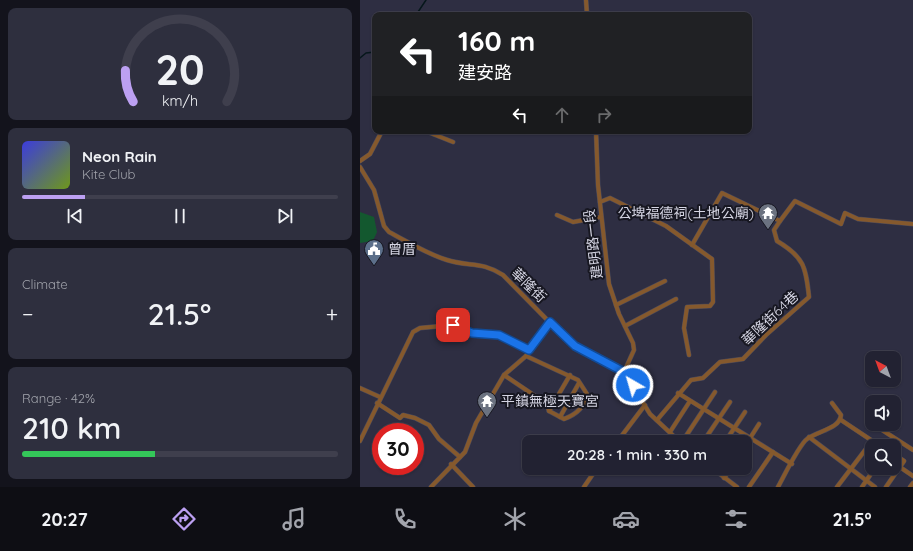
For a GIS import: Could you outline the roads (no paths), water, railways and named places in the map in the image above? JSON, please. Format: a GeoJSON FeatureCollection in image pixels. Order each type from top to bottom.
{"type":"FeatureCollection","features":[{"type":"Feature","properties":{"kind":"street"},"geometry":{"type":"LineString","coordinates":[[586,0],[588,12]]}},
{"type":"Feature","properties":{"kind":"street"},"geometry":{"type":"LineString","coordinates":[[360,161],[370,154],[380,134]]}},
{"type":"Feature","properties":{"kind":"street"},"geometry":{"type":"LineString","coordinates":[[433,134],[453,142]]}},
{"type":"Feature","properties":{"kind":"street","name":"建明路一段"},"geometry":{"type":"LineString","coordinates":[[596,134],[601,217],[609,284],[634,350],[624,372]]}},
{"type":"Feature","properties":{"kind":"street","name":"華隆街"},"geometry":{"type":"LineString","coordinates":[[360,167],[374,190],[384,226],[389,232],[448,261],[481,264],[492,268],[503,275],[575,346],[624,372],[650,414],[673,435]]}},
{"type":"Feature","properties":{"kind":"street"},"geometry":{"type":"LineString","coordinates":[[692,245],[722,193],[780,221],[795,200],[841,224],[845,213],[858,219],[913,224]]}},
{"type":"Feature","properties":{"kind":"street"},"geometry":{"type":"LineString","coordinates":[[600,202],[610,198],[666,226],[712,259],[713,302],[710,306],[687,307],[684,328],[689,355]]}},
{"type":"Feature","properties":{"kind":"street"},"geometry":{"type":"LineString","coordinates":[[558,215],[573,222],[601,217]]}},
{"type":"Feature","properties":{"kind":"street","name":"華隆街64巷"},"geometry":{"type":"LineString","coordinates":[[657,420],[678,393],[691,380],[703,378],[720,362],[743,359],[766,335],[809,297],[806,268],[792,249],[777,241],[774,230],[780,221]]}},
{"type":"Feature","properties":{"kind":"street"},"geometry":{"type":"LineString","coordinates":[[616,305],[665,281]]}},
{"type":"Feature","properties":{"kind":"street"},"geometry":{"type":"LineString","coordinates":[[625,326],[676,298]]}},
{"type":"Feature","properties":{"kind":"street"},"geometry":{"type":"LineString","coordinates":[[431,487],[468,447],[476,423],[504,376],[526,356],[550,322]]}},
{"type":"Feature","properties":{"kind":"street"},"geometry":{"type":"LineString","coordinates":[[360,440],[413,332],[420,328],[453,325],[472,333],[499,335],[529,350]]}},
{"type":"Feature","properties":{"kind":"street"},"geometry":{"type":"LineString","coordinates":[[504,376],[547,404],[549,411],[564,419],[573,416],[586,398],[587,394],[579,382],[570,375],[526,356]]}},
{"type":"Feature","properties":{"kind":"street"},"geometry":{"type":"LineString","coordinates":[[549,411],[570,375]]}},
{"type":"Feature","properties":{"kind":"street"},"geometry":{"type":"LineString","coordinates":[[560,417],[579,382]]}},
{"type":"Feature","properties":{"kind":"street"},"geometry":{"type":"LineString","coordinates":[[360,388],[380,397]]}},
{"type":"Feature","properties":{"kind":"street"},"geometry":{"type":"LineString","coordinates":[[686,435],[715,392]]}},
{"type":"Feature","properties":{"kind":"street"},"geometry":{"type":"LineString","coordinates":[[678,393],[745,435]]}},
{"type":"Feature","properties":{"kind":"street"},"geometry":{"type":"LineString","coordinates":[[670,432],[690,401]]}},
{"type":"Feature","properties":{"kind":"street"},"geometry":{"type":"LineString","coordinates":[[708,435],[730,402]]}},
{"type":"Feature","properties":{"kind":"street"},"geometry":{"type":"LineString","coordinates":[[378,403],[400,418],[403,415],[429,425],[439,439],[460,457]]}},
{"type":"Feature","properties":{"kind":"street"},"geometry":{"type":"LineString","coordinates":[[832,403],[841,415],[841,420],[869,439]]}},
{"type":"Feature","properties":{"kind":"street"},"geometry":{"type":"LineString","coordinates":[[622,435],[645,405]]}},
{"type":"Feature","properties":{"kind":"street"},"geometry":{"type":"LineString","coordinates":[[730,435],[745,412]]}},
{"type":"Feature","properties":{"kind":"street"},"geometry":{"type":"LineString","coordinates":[[778,487],[803,442],[809,437],[836,425],[841,420]]}},
{"type":"Feature","properties":{"kind":"street"},"geometry":{"type":"LineString","coordinates":[[752,435],[759,424]]}},
{"type":"Feature","properties":{"kind":"street"},"geometry":{"type":"LineString","coordinates":[[884,431],[913,450]]}},
{"type":"Feature","properties":{"kind":"street"},"geometry":{"type":"LineString","coordinates":[[809,437],[875,487]]}},
{"type":"Feature","properties":{"kind":"street"},"geometry":{"type":"LineString","coordinates":[[752,439],[792,464]]}},
{"type":"Feature","properties":{"kind":"street"},"geometry":{"type":"LineString","coordinates":[[837,487],[865,449]]}},
{"type":"Feature","properties":{"kind":"street"},"geometry":{"type":"LineString","coordinates":[[749,487],[773,452]]}},
{"type":"Feature","properties":{"kind":"street"},"geometry":{"type":"LineString","coordinates":[[451,464],[473,487]]}},
{"type":"Feature","properties":{"kind":"street"},"geometry":{"type":"LineString","coordinates":[[901,468],[913,476]]}},
{"type":"Feature","properties":{"kind":"street"},"geometry":{"type":"LineString","coordinates":[[584,487],[592,475]]}},
{"type":"Feature","properties":{"kind":"street"},"geometry":{"type":"LineString","coordinates":[[720,475],[736,487]]}},
{"type":"Feature","properties":{"kind":"street"},"geometry":{"type":"LineString","coordinates":[[862,487],[871,475]]}},
{"type":"Feature","properties":{"kind":"street"},"geometry":{"type":"LineString","coordinates":[[886,487],[894,475]]}},
{"type":"Feature","properties":{"kind":"street"},"geometry":{"type":"LineString","coordinates":[[910,487],[913,482]]}},
{"type":"Feature","properties":{"kind":"waterway"},"geometry":{"type":"LineString","coordinates":[[418,12],[426,0]]}},
{"type":"Feature","properties":{"kind":"waterway"},"geometry":{"type":"LineString","coordinates":[[360,58],[366,53],[372,52]]}},
{"type":"Feature","properties":{"kind":"place","name":"公埤福德祠(土地公廟)"},"geometry":{"type":"Point","coordinates":[768,230]}},
{"type":"Feature","properties":{"kind":"place","name":"曾厝"},"geometry":{"type":"Point","coordinates":[374,266]}},
{"type":"Feature","properties":{"kind":"place","name":"平鎮無極天寶宮"},"geometry":{"type":"Point","coordinates":[487,418]}}]}
